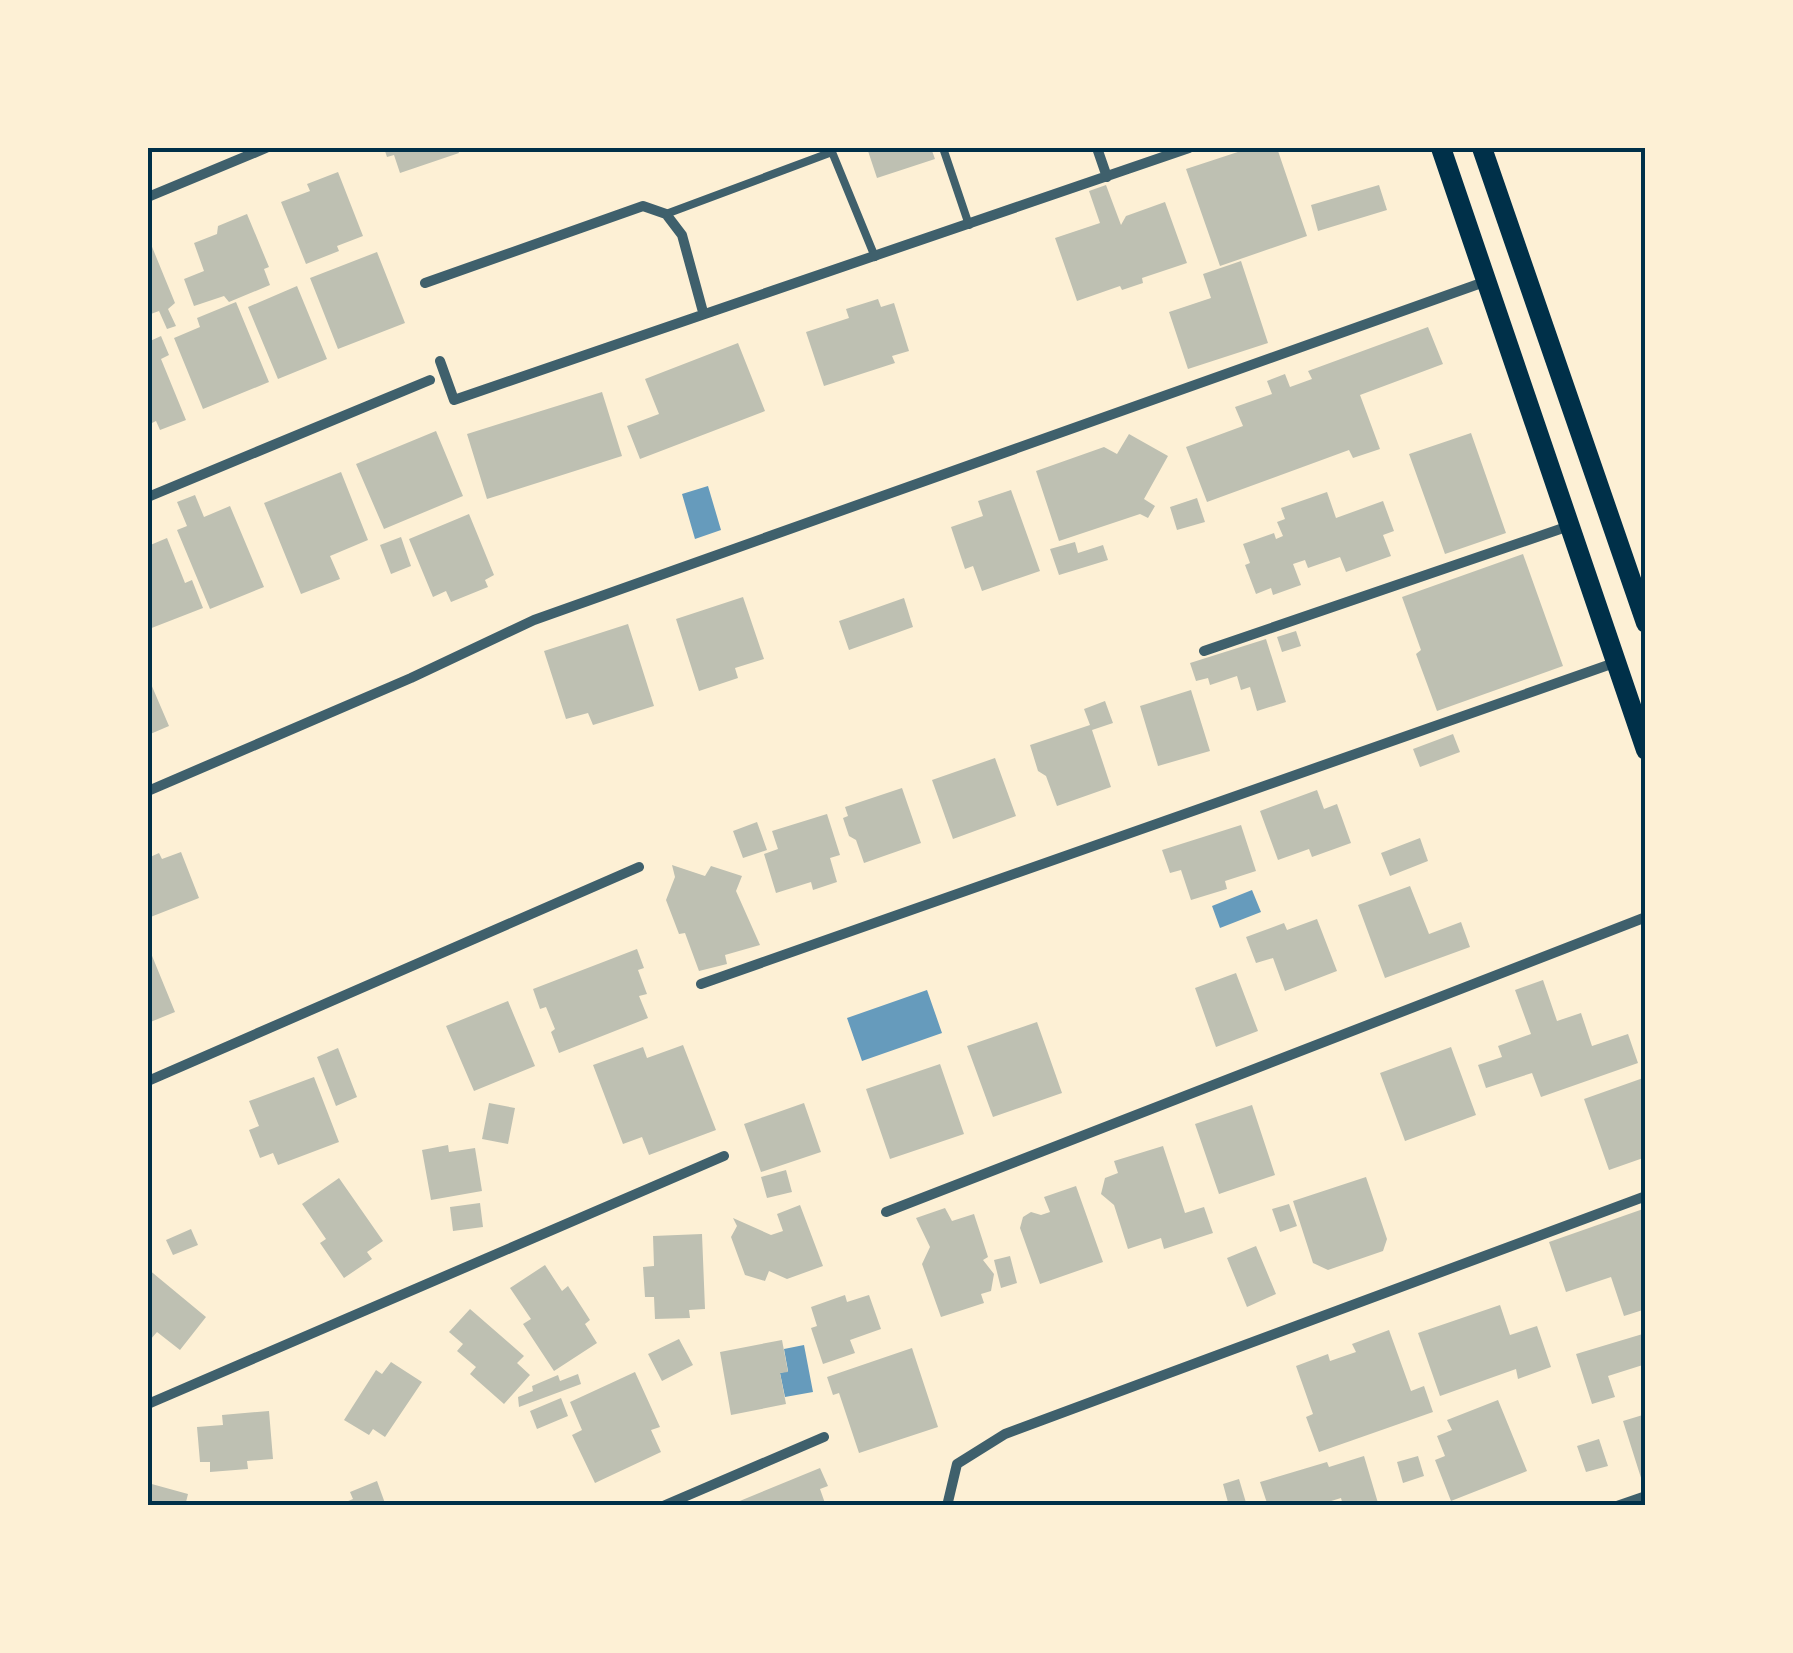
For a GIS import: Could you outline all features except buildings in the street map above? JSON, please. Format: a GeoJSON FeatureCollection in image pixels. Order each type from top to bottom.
{"type":"FeatureCollection","features":[{"type":"Feature","properties":{"kind":"main road"},"geometry":{"type":"LineString","coordinates":[[1441,148],[1646,750]]}},
{"type":"Feature","properties":{"kind":"main road"},"geometry":{"type":"LineString","coordinates":[[1482,148],[1646,623]]}},
{"type":"Feature","properties":{"kind":"street"},"geometry":{"type":"LineString","coordinates":[[148,197],[266,148]]}},
{"type":"Feature","properties":{"kind":"street"},"geometry":{"type":"LineString","coordinates":[[1096,148],[1107,176]]}},
{"type":"Feature","properties":{"kind":"street"},"geometry":{"type":"LineString","coordinates":[[440,362],[454,400],[1190,148]]}},
{"type":"Feature","properties":{"kind":"street"},"geometry":{"type":"LineString","coordinates":[[425,282],[643,206],[666,214],[682,235],[702,312]]}},
{"type":"Feature","properties":{"kind":"street"},"geometry":{"type":"LineString","coordinates":[[148,792],[534,620],[1487,281]]}},
{"type":"Feature","properties":{"kind":"street"},"geometry":{"type":"LineString","coordinates":[[148,497],[430,380]]}},
{"type":"Feature","properties":{"kind":"street"},"geometry":{"type":"LineString","coordinates":[[1204,652],[1570,526]]}},
{"type":"Feature","properties":{"kind":"street"},"geometry":{"type":"LineString","coordinates":[[701,984],[1614,663]]}},
{"type":"Feature","properties":{"kind":"street"},"geometry":{"type":"LineString","coordinates":[[148,1081],[639,867]]}},
{"type":"Feature","properties":{"kind":"street"},"geometry":{"type":"LineString","coordinates":[[886,1212],[1646,917]]}},
{"type":"Feature","properties":{"kind":"street"},"geometry":{"type":"LineString","coordinates":[[148,1404],[724,1156]]}},
{"type":"Feature","properties":{"kind":"street"},"geometry":{"type":"LineString","coordinates":[[947,1506],[958,1464],[1005,1434],[1646,1196]]}},
{"type":"Feature","properties":{"kind":"street"},"geometry":{"type":"LineString","coordinates":[[663,1506],[824,1437]]}},
{"type":"Feature","properties":{"kind":"street"},"geometry":{"type":"LineString","coordinates":[[1616,1506],[1646,1496]]}},
{"type":"Feature","properties":{"kind":"lane"},"geometry":{"type":"LineString","coordinates":[[943,148],[968,225]]}},
{"type":"Feature","properties":{"kind":"lane"},"geometry":{"type":"LineString","coordinates":[[666,214],[832,152],[875,257]]}},
{"type":"Feature","properties":{"kind":"water"},"geometry":{"type":"Polygon","coordinates":[[[708,486],[721,530],[695,539],[682,494],[708,486]]]}},
{"type":"Feature","properties":{"kind":"water"},"geometry":{"type":"Polygon","coordinates":[[[1252,890],[1261,912],[1220,928],[1212,906],[1252,890]]]}},
{"type":"Feature","properties":{"kind":"water"},"geometry":{"type":"Polygon","coordinates":[[[927,990],[942,1033],[862,1061],[847,1018],[927,990]]]}},
{"type":"Feature","properties":{"kind":"water"},"geometry":{"type":"Polygon","coordinates":[[[804,1345],[813,1392],[785,1397],[780,1373],[788,1371],[784,1349],[804,1345]]]}}]}
